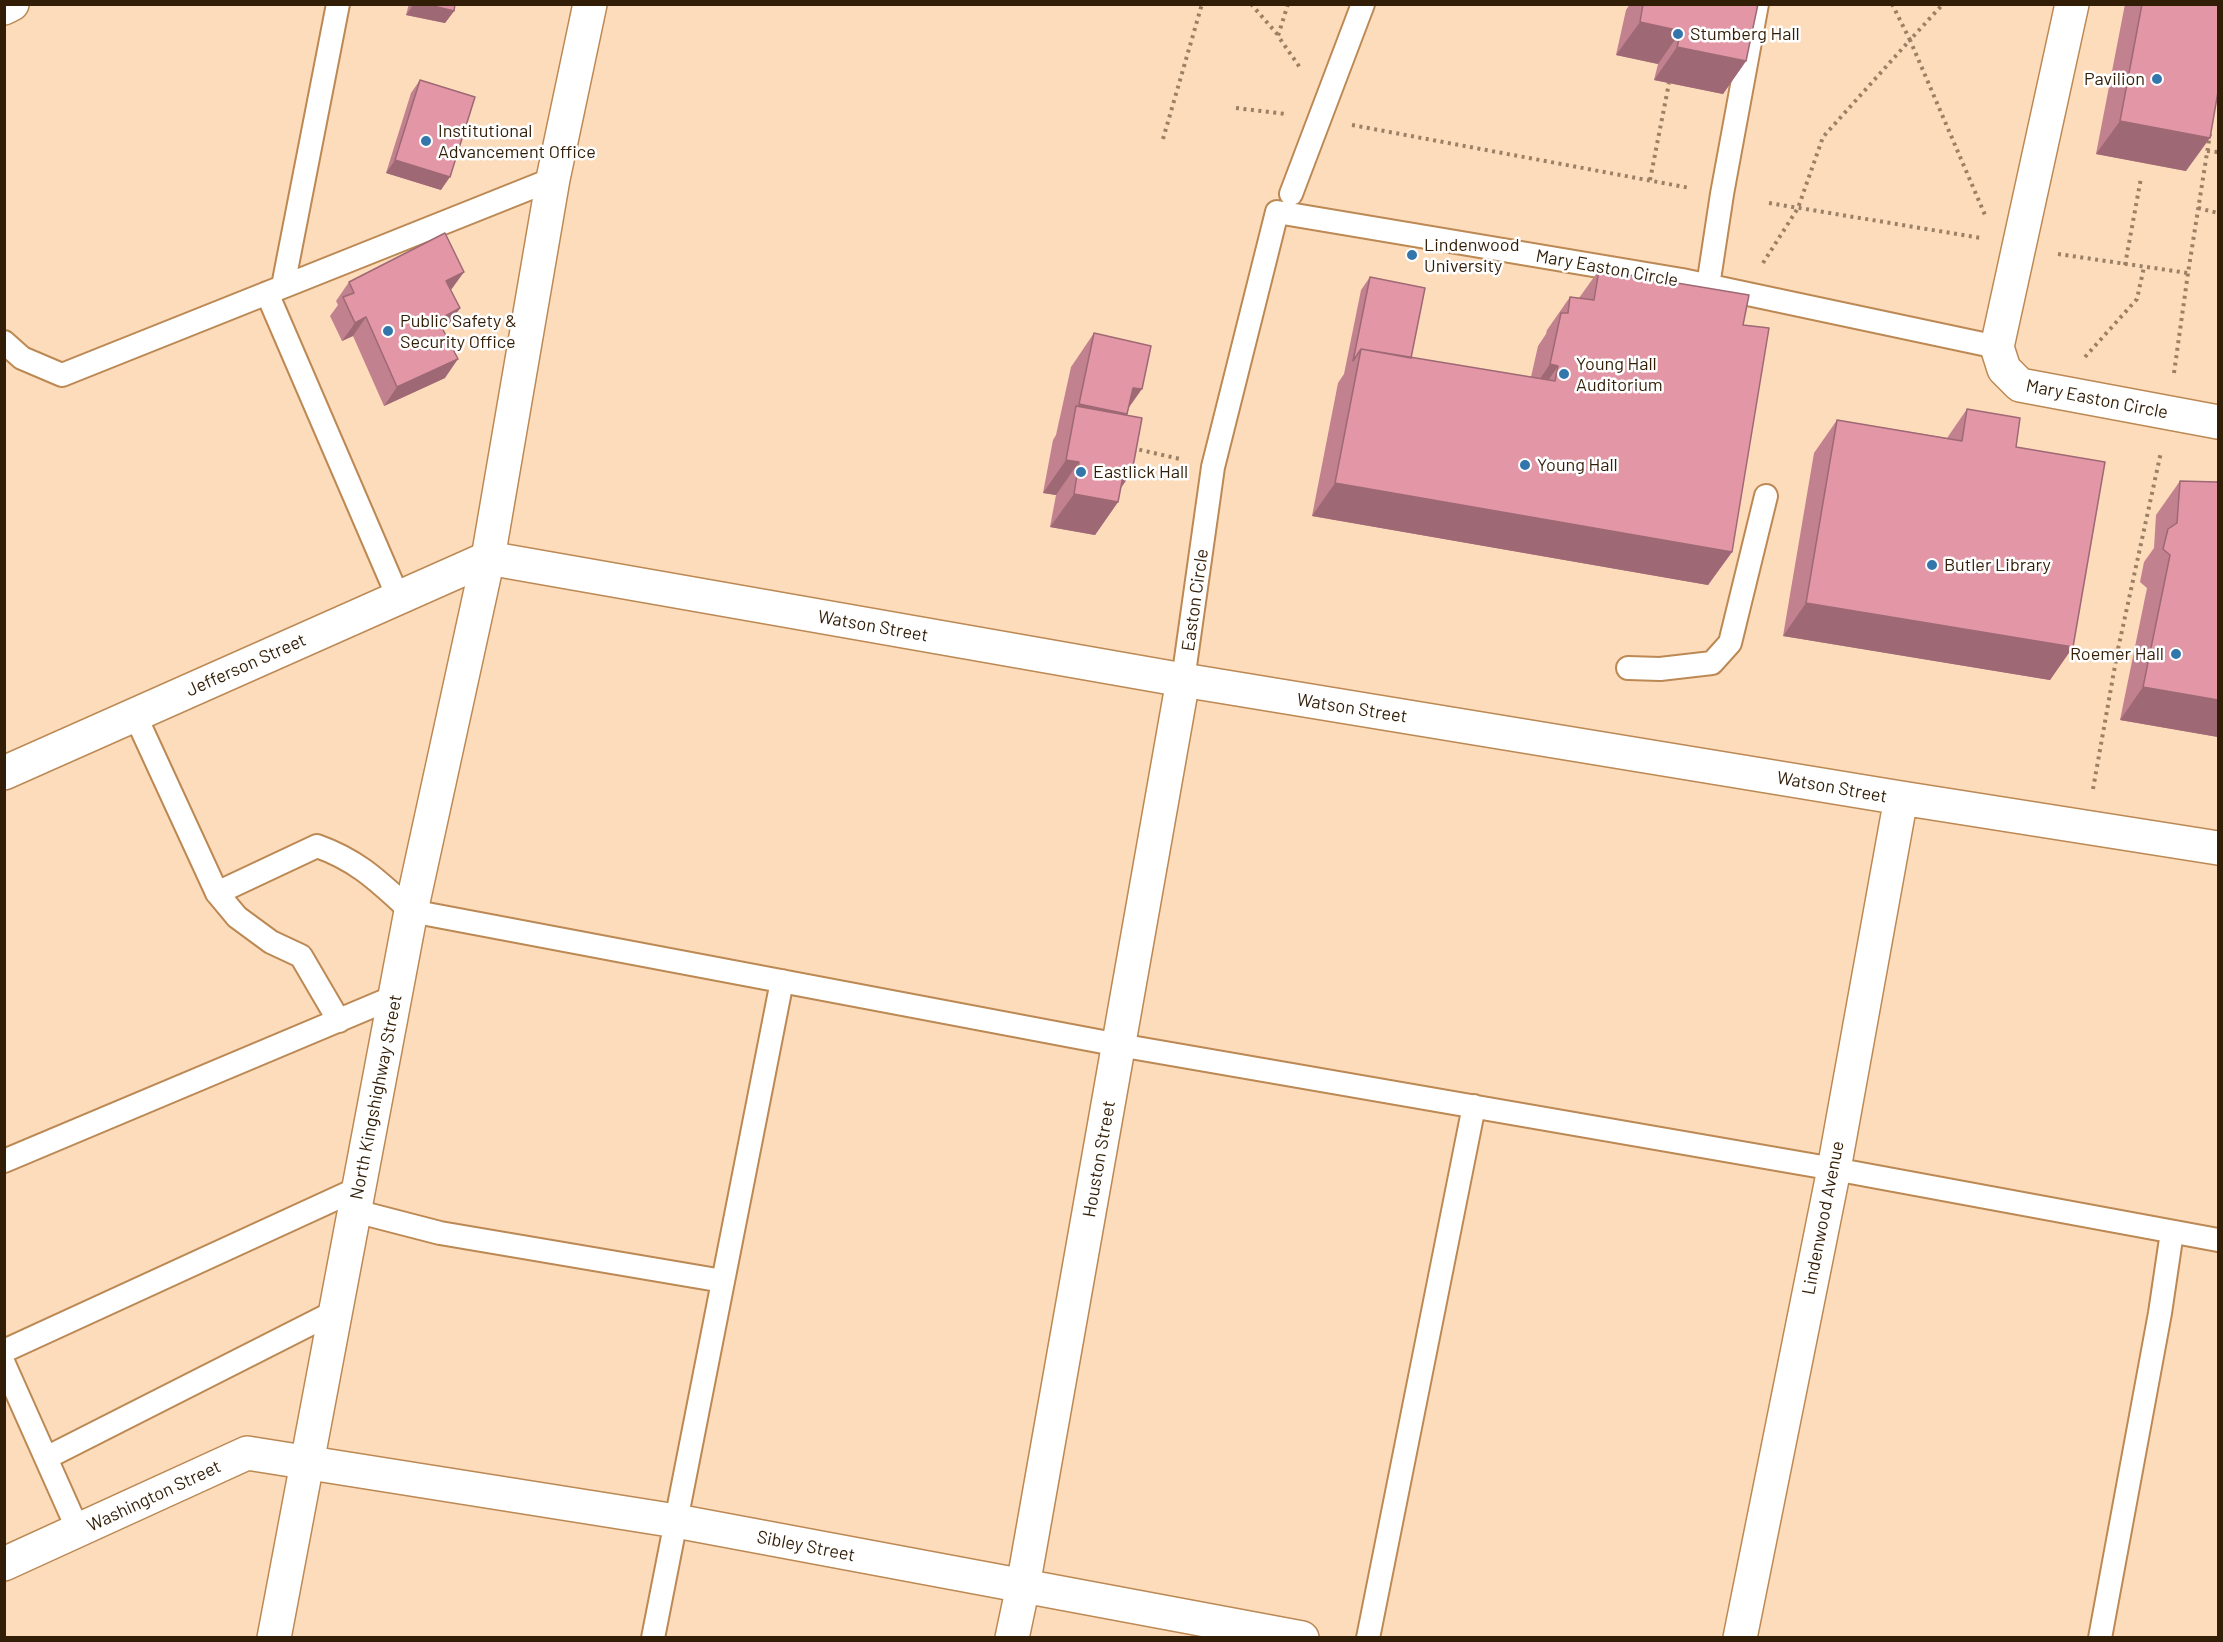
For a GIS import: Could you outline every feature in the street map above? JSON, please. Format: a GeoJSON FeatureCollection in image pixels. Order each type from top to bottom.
{"type":"FeatureCollection","features":[{"type":"Feature","properties":{"kind":"street"},"geometry":{"type":"LineString","coordinates":[[4,8],[12,4]]}},
{"type":"Feature","properties":{"kind":"street","name":"North Kingshighway Street"},"geometry":{"type":"LineString","coordinates":[[274,1638],[411,911],[488,558],[553,179],[590,4]]}},
{"type":"Feature","properties":{"kind":"street"},"geometry":{"type":"LineString","coordinates":[[1997,347],[2072,4]]}},
{"type":"Feature","properties":{"kind":"street","name":"Mary Easton Circle"},"geometry":{"type":"LineString","coordinates":[[1997,347],[2004,369],[2020,385],[2218,423]]}},
{"type":"Feature","properties":{"kind":"street","name":"Jefferson Street"},"geometry":{"type":"LineString","coordinates":[[4,773],[488,558]]}},
{"type":"Feature","properties":{"kind":"street","name":"Watson Street"},"geometry":{"type":"LineString","coordinates":[[488,558],[1184,680],[2218,848]]}},
{"type":"Feature","properties":{"kind":"street","name":"Houston Street"},"geometry":{"type":"LineString","coordinates":[[1012,1638],[1184,680]]}},
{"type":"Feature","properties":{"kind":"street","name":"Lindenwood Avenue"},"geometry":{"type":"LineString","coordinates":[[1740,1638],[1834,1168],[1902,798]]}},
{"type":"Feature","properties":{"kind":"street","name":"Washington Street"},"geometry":{"type":"LineString","coordinates":[[4,1564],[247,1453],[308,1462]]}},
{"type":"Feature","properties":{"kind":"street","name":"Sibley Street"},"geometry":{"type":"LineString","coordinates":[[308,1462],[676,1521],[1302,1638]]}},
{"type":"Feature","properties":{"kind":"lane"},"geometry":{"type":"LineString","coordinates":[[338,4],[275,290],[398,597]]}},
{"type":"Feature","properties":{"kind":"lane"},"geometry":{"type":"LineString","coordinates":[[1291,194],[1363,4]]}},
{"type":"Feature","properties":{"kind":"lane"},"geometry":{"type":"LineString","coordinates":[[1708,286],[1722,194],[1757,4]]}},
{"type":"Feature","properties":{"kind":"lane"},"geometry":{"type":"LineString","coordinates":[[4,342],[22,358],[62,375],[553,179]]}},
{"type":"Feature","properties":{"kind":"lane","name":"Mary Easton Circle"},"geometry":{"type":"LineString","coordinates":[[1206,520],[1213,467],[1277,212],[1708,286],[1997,347]]}},
{"type":"Feature","properties":{"kind":"lane"},"geometry":{"type":"LineString","coordinates":[[1628,668],[1660,669],[1712,663],[1730,643],[1766,496]]}},
{"type":"Feature","properties":{"kind":"lane","name":"Easton Circle"},"geometry":{"type":"LineString","coordinates":[[1184,680],[1206,520]]}},
{"type":"Feature","properties":{"kind":"lane"},"geometry":{"type":"LineString","coordinates":[[135,715],[217,893],[237,917],[271,942],[301,956],[339,1021]]}},
{"type":"Feature","properties":{"kind":"lane"},"geometry":{"type":"LineString","coordinates":[[217,893],[317,846],[339,854],[367,871],[411,911],[1119,1045],[1834,1168],[2218,1240]]}},
{"type":"Feature","properties":{"kind":"lane"},"geometry":{"type":"LineString","coordinates":[[653,1638],[782,981]]}},
{"type":"Feature","properties":{"kind":"lane"},"geometry":{"type":"LineString","coordinates":[[4,1161],[394,997]]}},
{"type":"Feature","properties":{"kind":"lane"},"geometry":{"type":"LineString","coordinates":[[1368,1638],[1474,1106]]}},
{"type":"Feature","properties":{"kind":"lane"},"geometry":{"type":"LineString","coordinates":[[4,1351],[357,1199],[440,1233],[723,1281]]}},
{"type":"Feature","properties":{"kind":"lane"},"geometry":{"type":"LineString","coordinates":[[2100,1638],[2160,1313],[2172,1232]]}},
{"type":"Feature","properties":{"kind":"lane"},"geometry":{"type":"LineString","coordinates":[[46,1458],[336,1311]]}},
{"type":"Feature","properties":{"kind":"lane"},"geometry":{"type":"LineString","coordinates":[[4,1364],[78,1530]]}},
{"type":"Feature","properties":{"kind":"path"},"geometry":{"type":"LineString","coordinates":[[1163,139],[1202,4]]}},
{"type":"Feature","properties":{"kind":"path"},"geometry":{"type":"LineString","coordinates":[[1251,4],[1278,36],[1315,89],[1318,119]]}},
{"type":"Feature","properties":{"kind":"path"},"geometry":{"type":"LineString","coordinates":[[1278,36],[1288,4]]}},
{"type":"Feature","properties":{"kind":"path"},"geometry":{"type":"LineString","coordinates":[[1892,4],[1910,40],[1987,220]]}},
{"type":"Feature","properties":{"kind":"path"},"geometry":{"type":"LineString","coordinates":[[1761,266],[1798,208],[1823,136],[1943,4]]}},
{"type":"Feature","properties":{"kind":"path"},"geometry":{"type":"LineString","coordinates":[[1650,180],[1670,83]]}},
{"type":"Feature","properties":{"kind":"path"},"geometry":{"type":"LineString","coordinates":[[1236,108],[1318,119],[1697,189]]}},
{"type":"Feature","properties":{"kind":"path"},"geometry":{"type":"LineString","coordinates":[[2173,380],[2187,273],[2211,129]]}},
{"type":"Feature","properties":{"kind":"path"},"geometry":{"type":"LineString","coordinates":[[2208,151],[2218,152]]}},
{"type":"Feature","properties":{"kind":"path"},"geometry":{"type":"LineString","coordinates":[[2125,264],[2141,178]]}},
{"type":"Feature","properties":{"kind":"path"},"geometry":{"type":"LineString","coordinates":[[1770,203],[1984,239]]}},
{"type":"Feature","properties":{"kind":"path"},"geometry":{"type":"LineString","coordinates":[[2198,208],[2218,213]]}},
{"type":"Feature","properties":{"kind":"path"},"geometry":{"type":"LineString","coordinates":[[2055,253],[2187,273]]}},
{"type":"Feature","properties":{"kind":"path"},"geometry":{"type":"LineString","coordinates":[[2054,391],[2137,298],[2144,267]]}},
{"type":"Feature","properties":{"kind":"path"},"geometry":{"type":"LineString","coordinates":[[1127,447],[1213,467]]}},
{"type":"Feature","properties":{"kind":"path"},"geometry":{"type":"LineString","coordinates":[[2092,795],[2118,649],[2161,452]]}},
{"type":"Feature","properties":{"kind":"building"},"geometry":{"type":"Polygon","coordinates":[[[425,4],[455,4],[454,11],[425,4]]]}},
{"type":"Feature","properties":{"kind":"building"},"geometry":{"type":"Polygon","coordinates":[[[1643,4],[1758,4],[1746,61],[1677,47],[1681,31],[1640,22],[1643,4]]]}},
{"type":"Feature","properties":{"kind":"building","name":"Pavilion"},"geometry":{"type":"Polygon","coordinates":[[[2142,4],[2218,4],[2218,92],[2210,138],[2120,121],[2142,4]]]}},
{"type":"Feature","properties":{"kind":"building","name":"Institutional Advancement Office"},"geometry":{"type":"Polygon","coordinates":[[[420,80],[475,97],[450,177],[395,160],[420,80]]]}},
{"type":"Feature","properties":{"kind":"building","name":"Public Safety & Security Office"},"geometry":{"type":"Polygon","coordinates":[[[445,233],[464,272],[446,281],[460,308],[438,320],[458,359],[397,387],[366,317],[355,323],[343,297],[354,293],[349,282],[445,233]]]}},
{"type":"Feature","properties":{"kind":"building","name":"Young Hall"},"geometry":{"type":"Polygon","coordinates":[[[1599,270],[1749,295],[1743,325],[1769,328],[1732,552],[1335,483],[1361,349],[1555,381],[1558,366],[1550,364],[1561,313],[1568,313],[1570,297],[1594,300],[1599,270]]]}},
{"type":"Feature","properties":{"kind":"building"},"geometry":{"type":"Polygon","coordinates":[[[1370,277],[1425,288],[1411,358],[1361,349],[1353,361],[1370,277]]]}},
{"type":"Feature","properties":{"kind":"building"},"geometry":{"type":"Polygon","coordinates":[[[1094,333],[1151,346],[1142,389],[1133,388],[1127,414],[1079,404],[1094,333]]]}},
{"type":"Feature","properties":{"kind":"building"},"geometry":{"type":"Polygon","coordinates":[[[1076,406],[1142,418],[1132,472],[1124,471],[1118,502],[1074,494],[1079,462],[1066,460],[1076,406]]]}},
{"type":"Feature","properties":{"kind":"building","name":"Butler Library"},"geometry":{"type":"Polygon","coordinates":[[[1967,409],[2020,418],[2016,447],[2105,462],[2073,647],[1806,603],[1837,420],[1962,441],[1967,409]]]}},
{"type":"Feature","properties":{"kind":"building","name":"Roemer Hall"},"geometry":{"type":"Polygon","coordinates":[[[2180,481],[2218,482],[2218,700],[2143,687],[2170,555],[2163,549],[2168,529],[2177,523],[2180,481]]]}},
{"type":"Feature","properties":{"kind":"place","name":"Stumberg Hall"},"geometry":{"type":"Point","coordinates":[1678,34]}},
{"type":"Feature","properties":{"kind":"place","name":"Pavilion"},"geometry":{"type":"Point","coordinates":[2157,79]}},
{"type":"Feature","properties":{"kind":"place","name":"Institutional Advancement Office"},"geometry":{"type":"Point","coordinates":[426,141]}},
{"type":"Feature","properties":{"kind":"place","name":"Lindenwood University"},"geometry":{"type":"Point","coordinates":[1412,255]}},
{"type":"Feature","properties":{"kind":"place","name":"Public Safety & Security Office"},"geometry":{"type":"Point","coordinates":[388,331]}},
{"type":"Feature","properties":{"kind":"place","name":"Young Hall Auditorium"},"geometry":{"type":"Point","coordinates":[1564,374]}},
{"type":"Feature","properties":{"kind":"place","name":"Young Hall"},"geometry":{"type":"Point","coordinates":[1525,465]}},
{"type":"Feature","properties":{"kind":"place","name":"Eastlick Hall"},"geometry":{"type":"Point","coordinates":[1081,472]}},
{"type":"Feature","properties":{"kind":"place","name":"Butler Library"},"geometry":{"type":"Point","coordinates":[1932,565]}},
{"type":"Feature","properties":{"kind":"place","name":"Roemer Hall"},"geometry":{"type":"Point","coordinates":[2176,654]}}]}
